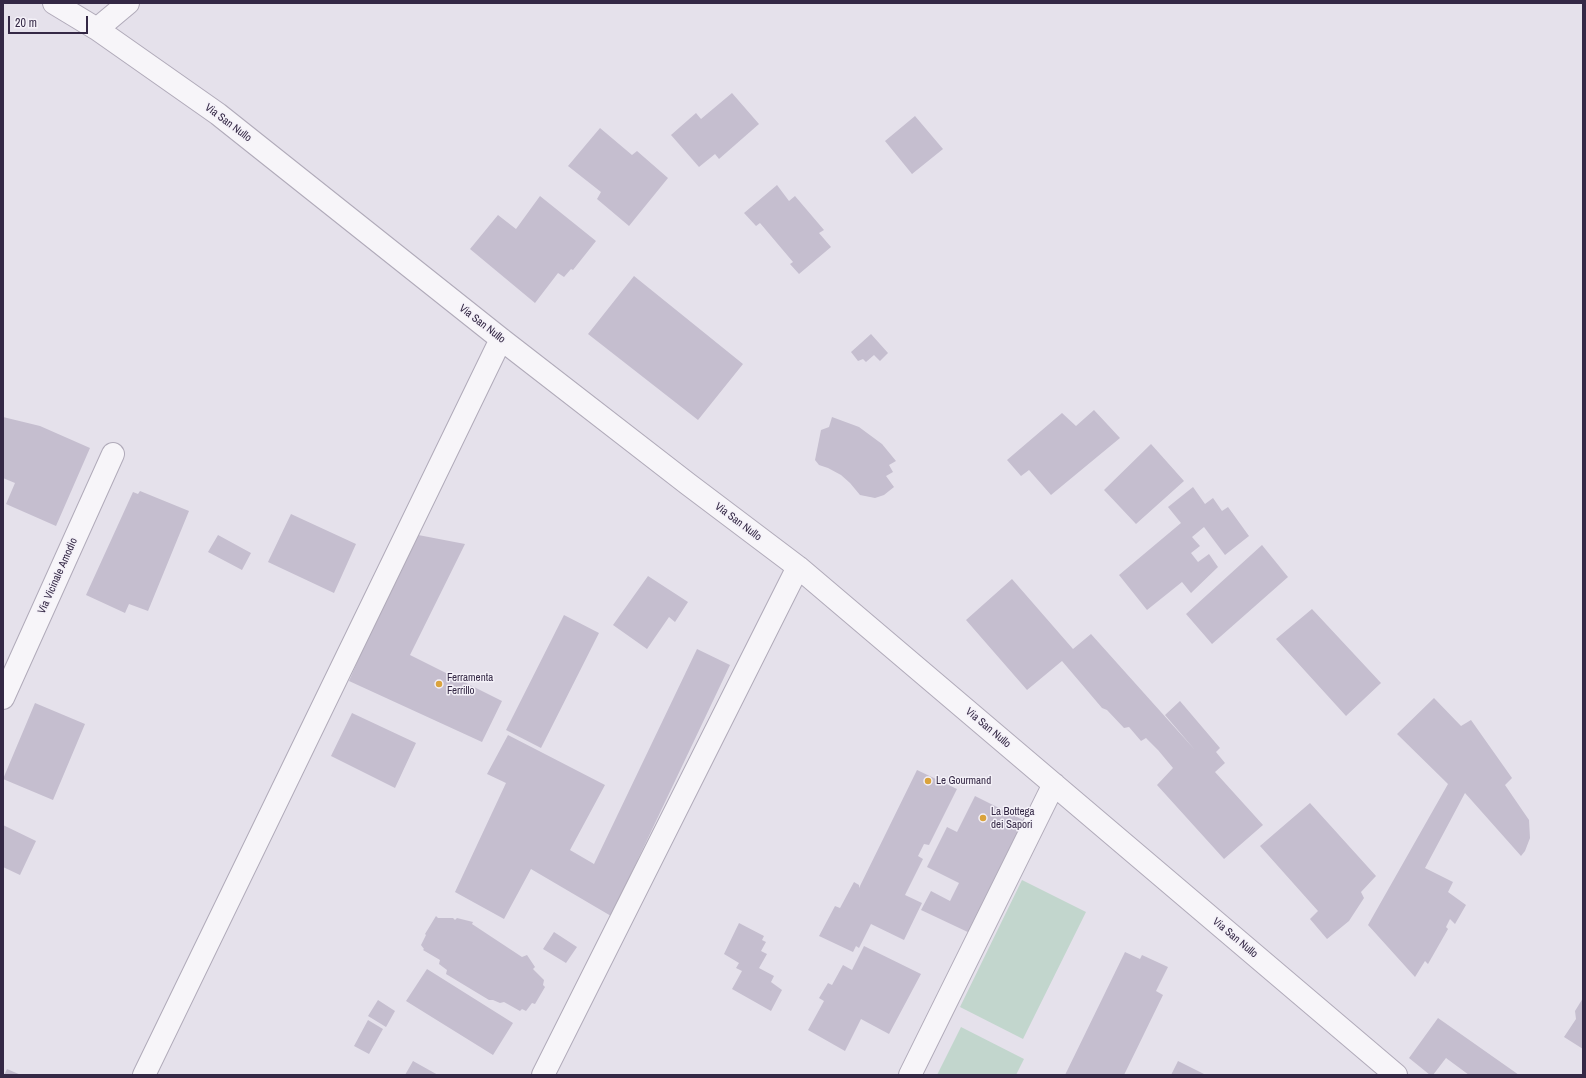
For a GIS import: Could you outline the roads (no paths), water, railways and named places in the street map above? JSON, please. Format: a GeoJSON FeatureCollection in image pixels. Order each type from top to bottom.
{"type":"FeatureCollection","features":[{"type":"Feature","properties":{"kind":"street","name":"Via San Nullo"},"geometry":{"type":"LineString","coordinates":[[54,3],[97,30],[218,114],[501,339],[798,567],[1396,1075]]}},
{"type":"Feature","properties":{"kind":"street"},"geometry":{"type":"LineString","coordinates":[[97,30],[128,3]]}},
{"type":"Feature","properties":{"kind":"street"},"geometry":{"type":"LineString","coordinates":[[144,1075],[501,339]]}},
{"type":"Feature","properties":{"kind":"street","name":"Via Vicinale Amodio"},"geometry":{"type":"LineString","coordinates":[[3,698],[113,454]]}},
{"type":"Feature","properties":{"kind":"street"},"geometry":{"type":"LineString","coordinates":[[542,1075],[798,567]]}},
{"type":"Feature","properties":{"kind":"street"},"geometry":{"type":"LineString","coordinates":[[910,1075],[1054,784]]}},
{"type":"Feature","properties":{"kind":"place","name":"Ferramenta Ferrillo"},"geometry":{"type":"Point","coordinates":[439,684]}},
{"type":"Feature","properties":{"kind":"place","name":"Le Gourmand"},"geometry":{"type":"Point","coordinates":[928,781]}},
{"type":"Feature","properties":{"kind":"place","name":"La Bottega dei Sapori"},"geometry":{"type":"Point","coordinates":[983,818]}}]}
